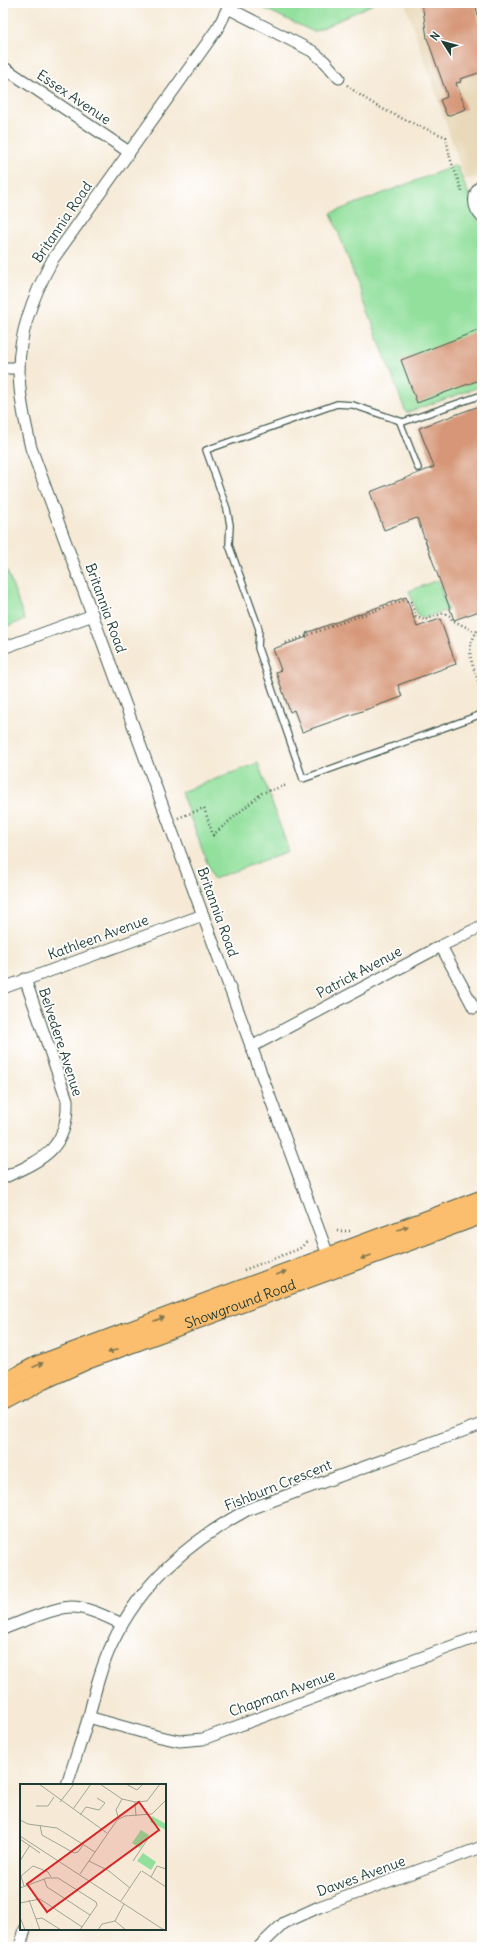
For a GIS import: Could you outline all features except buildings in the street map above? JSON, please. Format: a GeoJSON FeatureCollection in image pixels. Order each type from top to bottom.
{"type":"FeatureCollection","features":[{"type":"Feature","properties":{"kind":"main road","name":"Showground Road"},"geometry":{"type":"LineString","coordinates":[[3,1383],[37,1365],[328,1255],[482,1199]]}},
{"type":"Feature","properties":{"kind":"main road","name":"Showground Road"},"geometry":{"type":"LineString","coordinates":[[3,1402],[42,1381],[88,1360],[482,1215]]}},
{"type":"Feature","properties":{"kind":"street"},"geometry":{"type":"LineString","coordinates":[[229,6],[312,51],[325,62],[339,78]]}},
{"type":"Feature","properties":{"kind":"street","name":"Britannia Road"},"geometry":{"type":"LineString","coordinates":[[229,6],[205,46],[63,244],[45,275],[34,298],[22,343],[19,368],[22,407],[31,448],[328,1255]]}},
{"type":"Feature","properties":{"kind":"street","name":"Essex Avenue"},"geometry":{"type":"LineString","coordinates":[[3,67],[129,152]]}},
{"type":"Feature","properties":{"kind":"street"},"geometry":{"type":"LineString","coordinates":[[482,185],[476,193],[474,200],[477,212],[482,217]]}},
{"type":"Feature","properties":{"kind":"street"},"geometry":{"type":"LineString","coordinates":[[3,368],[19,368]]}},
{"type":"Feature","properties":{"kind":"street"},"geometry":{"type":"LineString","coordinates":[[3,648],[93,615]]}},
{"type":"Feature","properties":{"kind":"street","name":"Kathleen Avenue"},"geometry":{"type":"LineString","coordinates":[[3,988],[203,915]]}},
{"type":"Feature","properties":{"kind":"street","name":"Patrick Avenue"},"geometry":{"type":"LineString","coordinates":[[252,1047],[441,946],[482,926]]}},
{"type":"Feature","properties":{"kind":"street"},"geometry":{"type":"LineString","coordinates":[[441,946],[474,1008]]}},
{"type":"Feature","properties":{"kind":"street","name":"Belvedere Avenue"},"geometry":{"type":"LineString","coordinates":[[3,1178],[37,1162],[50,1152],[62,1133],[67,1115],[67,1100],[25,979]]}},
{"type":"Feature","properties":{"kind":"street","name":"Fishburn Crescent"},"geometry":{"type":"LineString","coordinates":[[67,1784],[88,1717],[99,1674],[111,1645],[122,1624],[138,1600],[163,1571],[188,1547],[218,1526],[247,1510],[482,1424]]}},
{"type":"Feature","properties":{"kind":"street"},"geometry":{"type":"LineString","coordinates":[[3,1629],[44,1613],[71,1607],[92,1611],[122,1624]]}},
{"type":"Feature","properties":{"kind":"street","name":"Chapman Avenue"},"geometry":{"type":"LineString","coordinates":[[88,1717],[156,1736],[179,1740],[203,1739],[482,1635]]}},
{"type":"Feature","properties":{"kind":"street","name":"Dawes Avenue"},"geometry":{"type":"LineString","coordinates":[[259,1947],[284,1923],[319,1907],[482,1847]]}},
{"type":"Feature","properties":{"kind":"street"},"geometry":{"type":"LineString","coordinates":[[20,1947],[25,1930]]}},
{"type":"Feature","properties":{"kind":"lane"},"geometry":{"type":"LineString","coordinates":[[482,395],[412,420],[400,422],[353,404],[338,404],[206,450],[227,509],[230,525],[229,545],[260,629],[258,648],[303,779],[482,714]]}},
{"type":"Feature","properties":{"kind":"lane"},"geometry":{"type":"LineString","coordinates":[[400,422],[418,468]]}},
{"type":"Feature","properties":{"kind":"path"},"geometry":{"type":"LineString","coordinates":[[339,78],[365,98],[406,120],[446,136],[450,158],[464,198],[474,200]]}},
{"type":"Feature","properties":{"kind":"path"},"geometry":{"type":"LineString","coordinates":[[286,643],[404,600],[411,602],[416,617],[424,620],[444,613],[450,616],[452,620],[476,632]]}},
{"type":"Feature","properties":{"kind":"path"},"geometry":{"type":"LineString","coordinates":[[482,624],[476,632],[469,651],[482,692]]}},
{"type":"Feature","properties":{"kind":"path"},"geometry":{"type":"LineString","coordinates":[[168,821],[204,808],[213,835],[262,793],[287,785]]}},
{"type":"Feature","properties":{"kind":"shaded area"},"geometry":{"type":"Polygon","coordinates":[[[405,3],[482,3],[482,176],[465,180],[405,3]]]}},
{"type":"Feature","properties":{"kind":"green space"},"geometry":{"type":"Polygon","coordinates":[[[262,3],[375,3],[314,32],[263,8],[262,3]]]}},
{"type":"Feature","properties":{"kind":"green space"},"geometry":{"type":"Polygon","coordinates":[[[457,165],[482,228],[482,386],[406,413],[331,213],[457,165]]]}},
{"type":"Feature","properties":{"kind":"green space"},"geometry":{"type":"Polygon","coordinates":[[[3,560],[25,620],[3,628],[3,560]]]}},
{"type":"Feature","properties":{"kind":"green space"},"geometry":{"type":"Polygon","coordinates":[[[438,580],[448,610],[423,618],[418,616],[409,591],[438,580]]]}},
{"type":"Feature","properties":{"kind":"green space"},"geometry":{"type":"Polygon","coordinates":[[[258,763],[289,851],[213,879],[181,792],[258,763]]]}}]}
